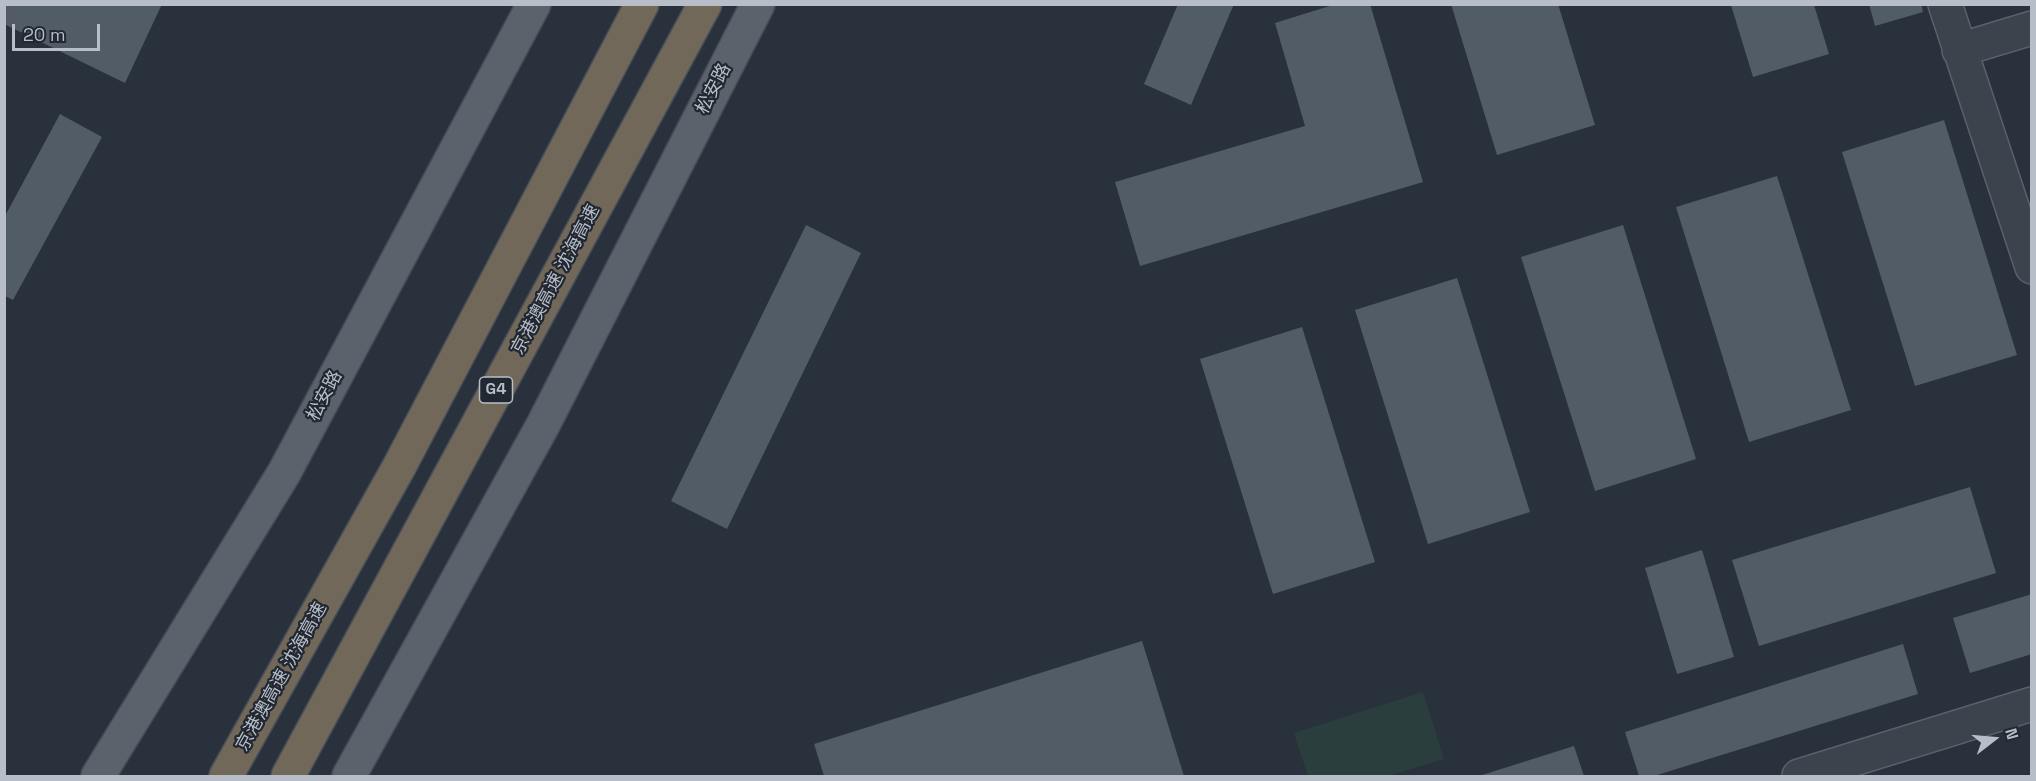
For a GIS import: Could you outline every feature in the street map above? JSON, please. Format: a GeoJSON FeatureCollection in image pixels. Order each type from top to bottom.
{"type":"FeatureCollection","features":[{"type":"Feature","properties":{"kind":"highway","name":"京港澳高速 沈海高速"},"geometry":{"type":"LineString","coordinates":[[226,777],[399,467],[642,4]]}},
{"type":"Feature","properties":{"kind":"highway","name":"京港澳高速 沈海高速"},"geometry":{"type":"LineString","coordinates":[[288,777],[705,4]]}},
{"type":"Feature","properties":{"kind":"main road","name":"松安路"},"geometry":{"type":"LineString","coordinates":[[98,777],[284,472],[534,4]]}},
{"type":"Feature","properties":{"kind":"main road","name":"松安路"},"geometry":{"type":"LineString","coordinates":[[349,777],[543,425],[758,4]]}},
{"type":"Feature","properties":{"kind":"street"},"geometry":{"type":"LineString","coordinates":[[1945,4],[2031,267]]}},
{"type":"Feature","properties":{"kind":"street"},"geometry":{"type":"LineString","coordinates":[[1959,50],[2031,28]]}},
{"type":"Feature","properties":{"kind":"street"},"geometry":{"type":"LineString","coordinates":[[1799,777],[2031,704]]}},
{"type":"Feature","properties":{"kind":"shaded area"},"geometry":{"type":"Polygon","coordinates":[[[1423,692],[1444,759],[1388,776],[1308,776],[1294,733],[1423,692]]]}},
{"type":"Feature","properties":{"kind":"building"},"geometry":{"type":"Polygon","coordinates":[[[4,4],[162,4],[125,83],[4,24],[4,4]]]}},
{"type":"Feature","properties":{"kind":"building"},"geometry":{"type":"Polygon","coordinates":[[[1178,4],[1234,4],[1191,105],[1144,84],[1178,4]]]}},
{"type":"Feature","properties":{"kind":"building"},"geometry":{"type":"Polygon","coordinates":[[[1336,4],[1370,4],[1423,182],[1140,266],[1115,182],[1305,126],[1275,23],[1336,4]]]}},
{"type":"Feature","properties":{"kind":"building"},"geometry":{"type":"Polygon","coordinates":[[[1451,4],[1558,4],[1595,125],[1497,155],[1451,4]]]}},
{"type":"Feature","properties":{"kind":"building"},"geometry":{"type":"Polygon","coordinates":[[[1869,4],[1921,4],[1923,12],[1875,26],[1869,4]]]}},
{"type":"Feature","properties":{"kind":"building"},"geometry":{"type":"Polygon","coordinates":[[[1731,5],[1814,5],[1829,54],[1753,77],[1731,5]]]}},
{"type":"Feature","properties":{"kind":"building"},"geometry":{"type":"Polygon","coordinates":[[[60,114],[102,137],[13,300],[5,296],[5,216],[60,114]]]}},
{"type":"Feature","properties":{"kind":"building"},"geometry":{"type":"Polygon","coordinates":[[[1944,120],[2017,355],[1915,386],[1842,152],[1944,120]]]}},
{"type":"Feature","properties":{"kind":"building"},"geometry":{"type":"Polygon","coordinates":[[[1777,176],[1851,410],[1749,442],[1676,207],[1777,176]]]}},
{"type":"Feature","properties":{"kind":"building"},"geometry":{"type":"Polygon","coordinates":[[[806,225],[861,253],[727,529],[671,501],[806,225]]]}},
{"type":"Feature","properties":{"kind":"building"},"geometry":{"type":"Polygon","coordinates":[[[1623,225],[1696,459],[1595,491],[1521,257],[1623,225]]]}},
{"type":"Feature","properties":{"kind":"building"},"geometry":{"type":"Polygon","coordinates":[[[1457,278],[1530,512],[1428,544],[1355,310],[1457,278]]]}},
{"type":"Feature","properties":{"kind":"building"},"geometry":{"type":"Polygon","coordinates":[[[1302,327],[1375,562],[1273,594],[1200,359],[1302,327]]]}},
{"type":"Feature","properties":{"kind":"building"},"geometry":{"type":"Polygon","coordinates":[[[1970,487],[1996,573],[1759,646],[1732,560],[1970,487]]]}},
{"type":"Feature","properties":{"kind":"building"},"geometry":{"type":"Polygon","coordinates":[[[1702,550],[1734,657],[1677,674],[1645,568],[1702,550]]]}},
{"type":"Feature","properties":{"kind":"building"},"geometry":{"type":"Polygon","coordinates":[[[2032,594],[2032,654],[1970,673],[1953,618],[2032,594]]]}},
{"type":"Feature","properties":{"kind":"building"},"geometry":{"type":"Polygon","coordinates":[[[1142,641],[1184,776],[824,776],[814,744],[1142,641]]]}},
{"type":"Feature","properties":{"kind":"building"},"geometry":{"type":"Polygon","coordinates":[[[1903,644],[1918,694],[1654,776],[1639,776],[1625,732],[1903,644]]]}},
{"type":"Feature","properties":{"kind":"building"},"geometry":{"type":"Polygon","coordinates":[[[1574,746],[1584,776],[1479,776],[1574,746]]]}}]}
